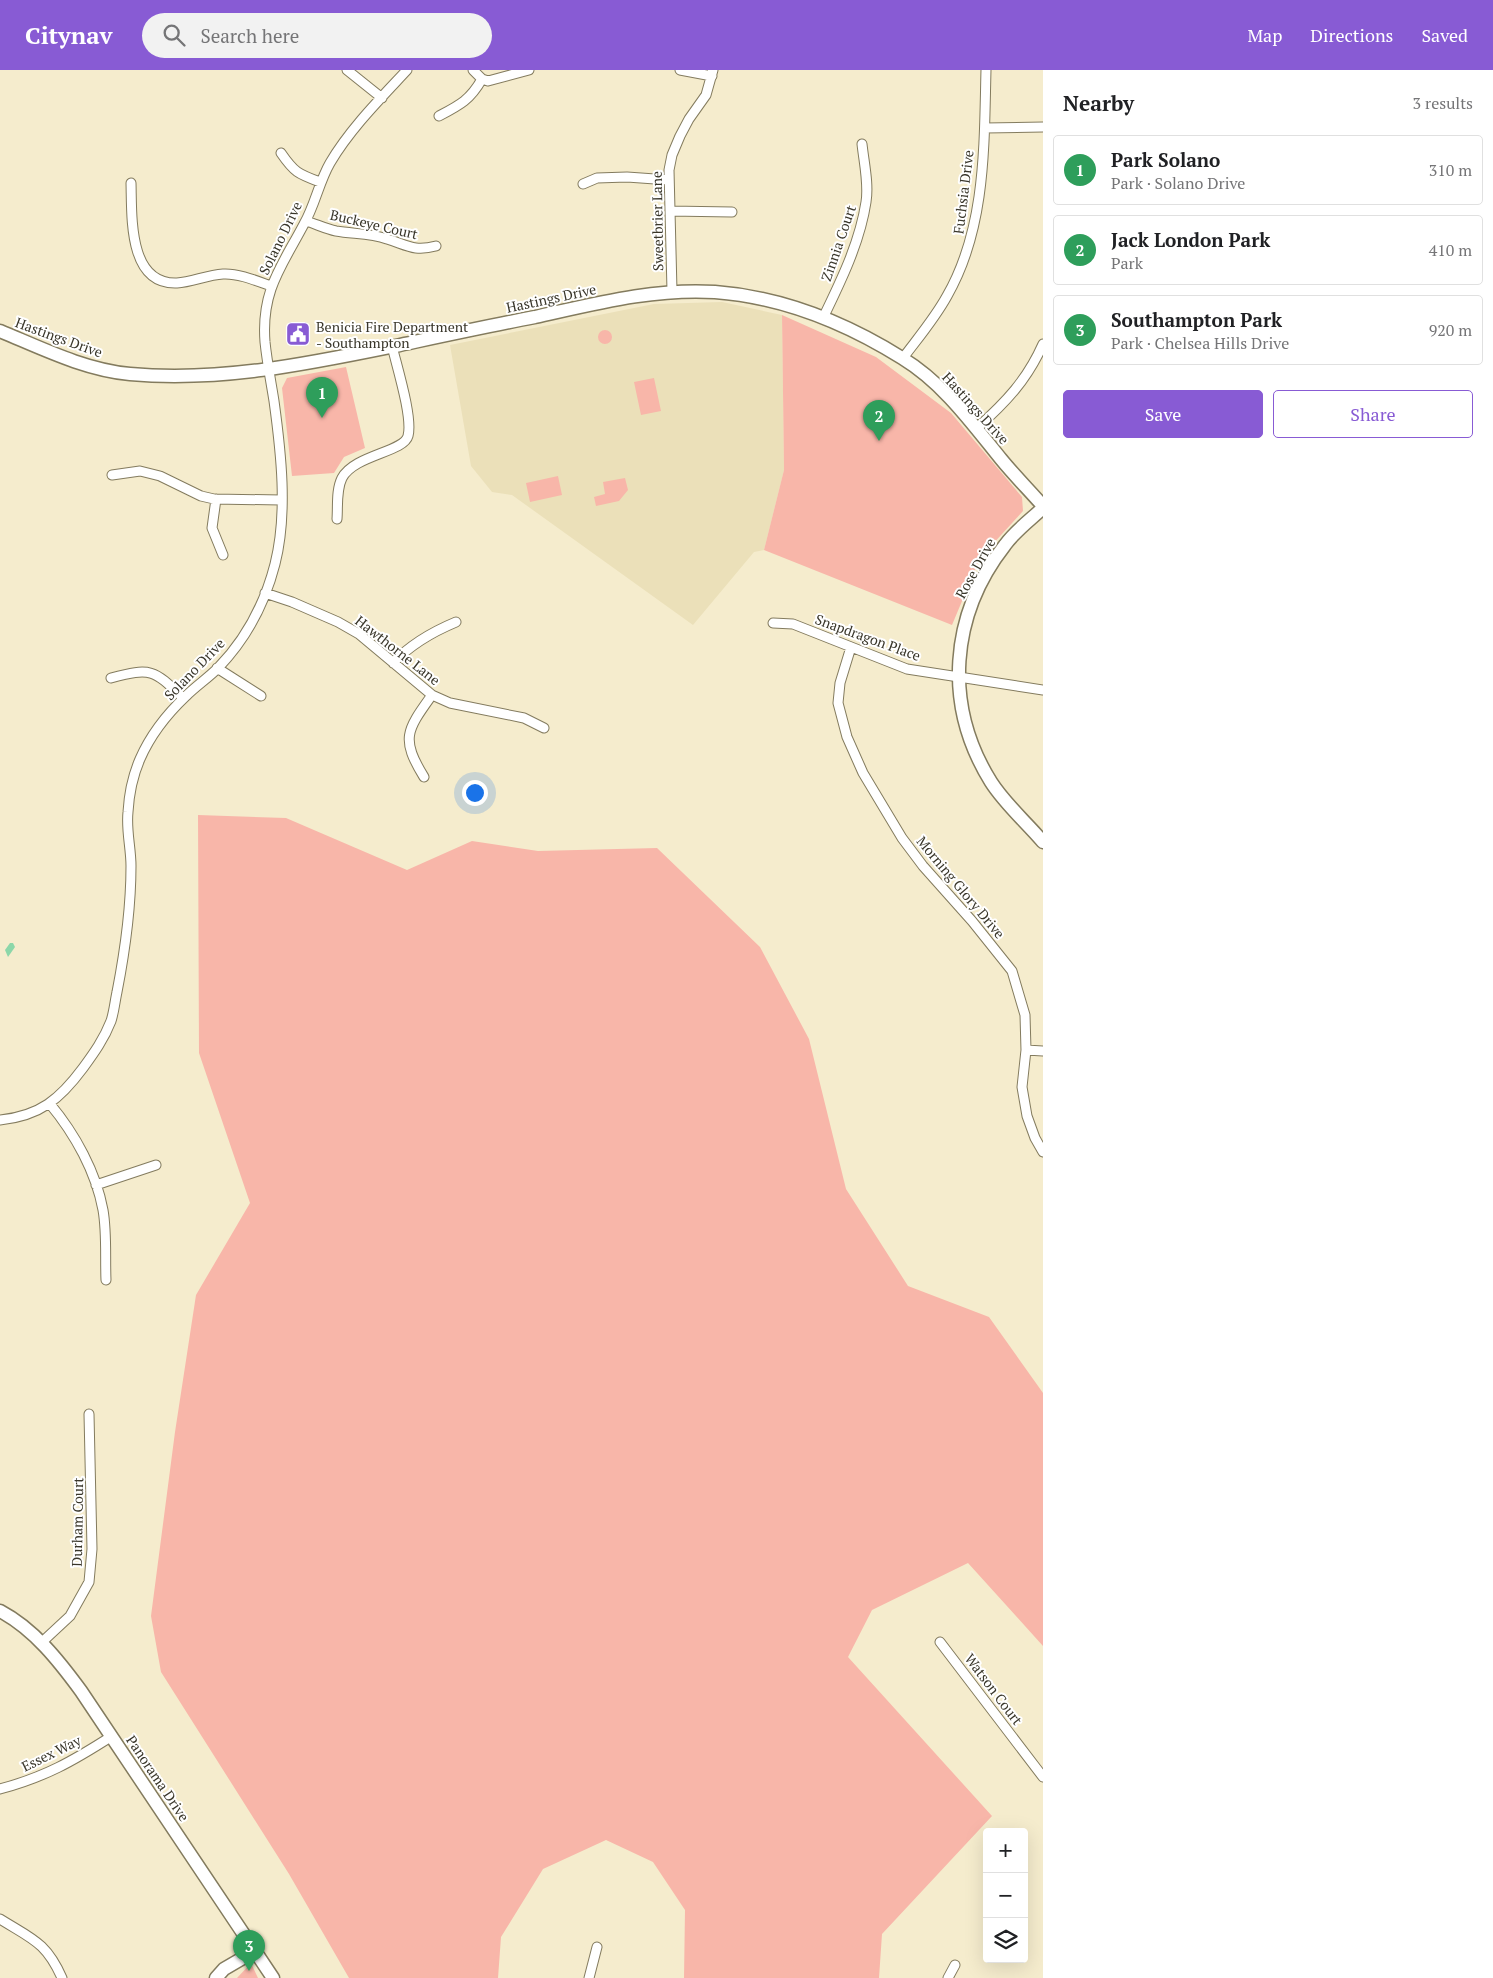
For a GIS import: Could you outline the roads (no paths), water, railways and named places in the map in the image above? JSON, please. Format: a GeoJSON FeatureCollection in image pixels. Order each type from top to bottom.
{"type":"FeatureCollection","features":[{"type":"Feature","properties":{"kind":"street"},"geometry":{"type":"LineString","coordinates":[[347,70],[382,98]]}},
{"type":"Feature","properties":{"kind":"street","name":"Solano Drive"},"geometry":{"type":"LineString","coordinates":[[0,1120],[17,1118],[50,1104],[69,1087],[95,1052],[111,1020],[123,963],[128,906],[131,866],[127,813],[132,782],[140,759],[148,742],[162,722],[183,698],[217,668],[253,622],[262,603],[275,564],[281,532],[281,500],[280,457],[265,341],[265,321],[271,286],[276,272],[306,220],[320,182],[338,150],[407,70]]}},
{"type":"Feature","properties":{"kind":"street"},"geometry":{"type":"LineString","coordinates":[[473,70],[482,79],[488,81],[529,70]]}},
{"type":"Feature","properties":{"kind":"street"},"geometry":{"type":"LineString","coordinates":[[680,70],[712,73]]}},
{"type":"Feature","properties":{"kind":"street","name":"Fuchsia Drive"},"geometry":{"type":"LineString","coordinates":[[903,358],[947,298],[969,248],[976,224],[985,128],[986,70]]}},
{"type":"Feature","properties":{"kind":"street","name":"Sweetbrier Lane"},"geometry":{"type":"LineString","coordinates":[[672,291],[669,180],[672,155],[689,119],[706,95],[712,73]]}},
{"type":"Feature","properties":{"kind":"street"},"geometry":{"type":"LineString","coordinates":[[439,116],[463,104],[474,93],[482,79]]}},
{"type":"Feature","properties":{"kind":"street"},"geometry":{"type":"LineString","coordinates":[[985,128],[1043,127]]}},
{"type":"Feature","properties":{"kind":"street","name":"Zinnia Court"},"geometry":{"type":"LineString","coordinates":[[824,318],[843,276],[863,217],[866,200],[862,144]]}},
{"type":"Feature","properties":{"kind":"street"},"geometry":{"type":"LineString","coordinates":[[281,153],[292,169],[303,176],[320,182]]}},
{"type":"Feature","properties":{"kind":"street"},"geometry":{"type":"LineString","coordinates":[[583,184],[597,178],[626,177],[669,180]]}},
{"type":"Feature","properties":{"kind":"street"},"geometry":{"type":"LineString","coordinates":[[131,183],[134,239],[137,252],[144,267],[152,275],[159,280],[179,283],[224,274],[235,275],[271,286]]}},
{"type":"Feature","properties":{"kind":"street"},"geometry":{"type":"LineString","coordinates":[[670,211],[732,212]]}},
{"type":"Feature","properties":{"kind":"street","name":"Buckeye Court"},"geometry":{"type":"LineString","coordinates":[[306,220],[336,231],[387,239],[415,249],[426,249],[436,246]]}},
{"type":"Feature","properties":{"kind":"street","name":"Hastings Drive"},"geometry":{"type":"LineString","coordinates":[[0,331],[91,367],[127,374],[182,377],[269,370],[624,298],[672,291],[738,295],[781,304],[824,318],[860,334],[903,358],[944,391],[1043,507]]}},
{"type":"Feature","properties":{"kind":"street"},"geometry":{"type":"LineString","coordinates":[[977,428],[1006,402],[1022,382],[1043,344]]}},
{"type":"Feature","properties":{"kind":"street"},"geometry":{"type":"LineString","coordinates":[[338,519],[338,490],[341,479],[346,472],[357,463],[402,445],[408,439],[410,425],[392,346]]}},
{"type":"Feature","properties":{"kind":"street"},"geometry":{"type":"LineString","coordinates":[[112,475],[140,471],[160,476],[201,496],[216,499],[281,500]]}},
{"type":"Feature","properties":{"kind":"street"},"geometry":{"type":"LineString","coordinates":[[216,499],[212,528],[224,555]]}},
{"type":"Feature","properties":{"kind":"street","name":"Rose Drive"},"geometry":{"type":"LineString","coordinates":[[1043,507],[1006,543],[976,592],[963,628],[959,678],[967,732],[978,759],[991,782],[1004,799],[1043,842]]}},
{"type":"Feature","properties":{"kind":"street","name":"Hawthorne Lane"},"geometry":{"type":"LineString","coordinates":[[265,593],[292,602],[338,622],[359,634],[432,695],[450,703],[524,718],[544,728]]}},
{"type":"Feature","properties":{"kind":"street"},"geometry":{"type":"LineString","coordinates":[[393,663],[407,648],[433,632],[456,622]]}},
{"type":"Feature","properties":{"kind":"street","name":"Snapdragon Place"},"geometry":{"type":"LineString","coordinates":[[773,623],[793,624],[907,669],[1043,690]]}},
{"type":"Feature","properties":{"kind":"street","name":"Morning Glory Drive"},"geometry":{"type":"LineString","coordinates":[[851,647],[840,683],[838,703],[847,737],[863,773],[902,838],[923,866],[972,921],[1012,971],[1025,1015],[1026,1050],[1022,1086],[1027,1116],[1035,1138],[1043,1152]]}},
{"type":"Feature","properties":{"kind":"street"},"geometry":{"type":"LineString","coordinates":[[217,668],[261,696]]}},
{"type":"Feature","properties":{"kind":"street"},"geometry":{"type":"LineString","coordinates":[[111,678],[137,671],[148,672],[160,676],[183,698]]}},
{"type":"Feature","properties":{"kind":"street"},"geometry":{"type":"LineString","coordinates":[[424,777],[414,761],[408,740],[413,723],[432,695]]}},
{"type":"Feature","properties":{"kind":"street"},"geometry":{"type":"LineString","coordinates":[[1026,1050],[1043,1051]]}},
{"type":"Feature","properties":{"kind":"street"},"geometry":{"type":"LineString","coordinates":[[50,1104],[74,1137],[90,1167],[96,1185],[103,1211],[106,1280]]}},
{"type":"Feature","properties":{"kind":"street"},"geometry":{"type":"LineString","coordinates":[[96,1185],[156,1165]]}},
{"type":"Feature","properties":{"kind":"street","name":"Durham Court"},"geometry":{"type":"LineString","coordinates":[[41,1643],[70,1616],[89,1582],[92,1549],[89,1414]]}},
{"type":"Feature","properties":{"kind":"street","name":"Panorama Drive"},"geometry":{"type":"LineString","coordinates":[[0,1611],[9,1616],[41,1643],[61,1664],[112,1736],[273,1978]]}},
{"type":"Feature","properties":{"kind":"street","name":"Watson Court"},"geometry":{"type":"LineString","coordinates":[[940,1642],[1043,1777]]}},
{"type":"Feature","properties":{"kind":"street","name":"Essex Way"},"geometry":{"type":"LineString","coordinates":[[0,1789],[30,1781],[71,1762],[112,1736]]}},
{"type":"Feature","properties":{"kind":"street"},"geometry":{"type":"LineString","coordinates":[[0,1919],[42,1945],[53,1958],[62,1978]]}},
{"type":"Feature","properties":{"kind":"street"},"geometry":{"type":"LineString","coordinates":[[590,1978],[597,1947]]}},
{"type":"Feature","properties":{"kind":"street"},"geometry":{"type":"LineString","coordinates":[[216,1978],[224,1969],[255,1951]]}},
{"type":"Feature","properties":{"kind":"street"},"geometry":{"type":"LineString","coordinates":[[948,1978],[955,1964]]}},
{"type":"Feature","properties":{"kind":"place","name":"Benicia Fire Department - Southampton"},"geometry":{"type":"Point","coordinates":[298,334]}},
{"type":"Feature","properties":{"kind":"place","name":"Park Solano"},"geometry":{"type":"Point","coordinates":[322,418]}},
{"type":"Feature","properties":{"kind":"place","name":"Jack London Park"},"geometry":{"type":"Point","coordinates":[879,441]}},
{"type":"Feature","properties":{"kind":"place","name":"Southampton Park"},"geometry":{"type":"Point","coordinates":[249,1971]}}]}
